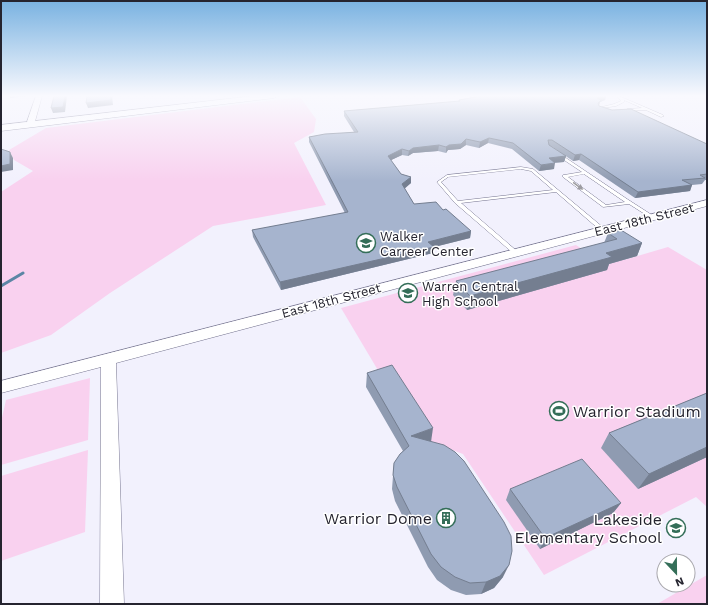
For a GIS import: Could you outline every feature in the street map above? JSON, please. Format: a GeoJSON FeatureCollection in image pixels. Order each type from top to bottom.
{"type":"FeatureCollection","features":[{"type":"Feature","properties":{"kind":"street"},"geometry":{"type":"LineString","coordinates":[[1,128],[36,124]]}},
{"type":"Feature","properties":{"kind":"street","name":"East 18th Street"},"geometry":{"type":"LineString","coordinates":[[1,387],[707,203]]}},
{"type":"Feature","properties":{"kind":"street"},"geometry":{"type":"LineString","coordinates":[[108,358],[112,604]]}},
{"type":"Feature","properties":{"kind":"lane"},"geometry":{"type":"LineString","coordinates":[[555,152],[584,173],[653,217]]}},
{"type":"Feature","properties":{"kind":"lane"},"geometry":{"type":"LineString","coordinates":[[515,252],[457,202],[439,182],[447,176],[521,168],[532,170],[603,230]]}},
{"type":"Feature","properties":{"kind":"lane"},"geometry":{"type":"LineString","coordinates":[[584,173],[564,176],[605,206],[630,203]]}},
{"type":"Feature","properties":{"kind":"lane"},"geometry":{"type":"LineString","coordinates":[[457,202],[557,191]]}},
{"type":"Feature","properties":{"kind":"shaded area"},"geometry":{"type":"Polygon","coordinates":[[[77,124],[315,124],[314,132],[294,143],[326,205],[213,226],[110,293],[51,335],[1,353],[1,192],[33,171],[14,160],[9,150],[46,128],[77,124]]]}},
{"type":"Feature","properties":{"kind":"shaded area","name":"Warrior Stadium"},"geometry":{"type":"Polygon","coordinates":[[[576,245],[585,251],[624,260],[668,247],[707,270],[707,507],[696,497],[544,575],[463,454],[431,442],[379,372],[341,308],[576,245]]]}},
{"type":"Feature","properties":{"kind":"shaded area"},"geometry":{"type":"Polygon","coordinates":[[[90,378],[88,440],[1,465],[1,422],[6,400],[90,378]]]}},
{"type":"Feature","properties":{"kind":"shaded area"},"geometry":{"type":"Polygon","coordinates":[[[88,450],[85,532],[1,561],[1,476],[88,450]]]}},
{"type":"Feature","properties":{"kind":"shaded area"},"geometry":{"type":"Polygon","coordinates":[[[707,575],[707,604],[657,604],[676,593],[696,593],[696,581],[707,575]]]}},
{"type":"Feature","properties":{"kind":"building","name":"Warren Central High School"},"geometry":{"type":"Polygon","coordinates":[[[353,124],[664,124],[707,144],[707,174],[700,175],[705,178],[682,180],[692,185],[638,192],[581,154],[575,155],[552,140],[548,140],[549,145],[566,156],[549,158],[555,163],[541,165],[513,143],[489,138],[480,142],[466,139],[461,144],[449,145],[446,147],[439,145],[413,148],[409,151],[402,149],[388,156],[401,174],[411,177],[402,184],[414,204],[436,202],[443,210],[446,209],[471,231],[428,242],[434,247],[280,282],[252,230],[348,212],[309,137],[325,134],[358,132],[353,124]]]}},
{"type":"Feature","properties":{"kind":"building"},"geometry":{"type":"Polygon","coordinates":[[[1,149],[10,152],[10,164],[1,166],[1,149]]]}},
{"type":"Feature","properties":{"kind":"building"},"geometry":{"type":"Polygon","coordinates":[[[621,230],[642,243],[606,253],[612,257],[470,296],[456,281],[617,239],[608,233],[621,230]]]}},
{"type":"Feature","properties":{"kind":"building","name":"Warrior Dome"},"geometry":{"type":"Polygon","coordinates":[[[392,365],[433,428],[411,436],[444,445],[455,452],[464,461],[504,522],[511,536],[512,551],[509,565],[500,576],[486,582],[470,583],[455,577],[441,567],[431,554],[397,487],[393,475],[394,463],[400,454],[409,446],[367,373],[392,365]]]}},
{"type":"Feature","properties":{"kind":"building"},"geometry":{"type":"Polygon","coordinates":[[[707,393],[707,447],[649,474],[609,433],[707,393]]]}},
{"type":"Feature","properties":{"kind":"building"},"geometry":{"type":"Polygon","coordinates":[[[582,459],[621,503],[545,538],[510,489],[582,459]]]}},
{"type":"Feature","properties":{"kind":"waterway"},"geometry":{"type":"LineString","coordinates":[[1,286],[23,273]]}},
{"type":"Feature","properties":{"kind":"place","name":"Walker Carreer Center"},"geometry":{"type":"Point","coordinates":[366,243]}},
{"type":"Feature","properties":{"kind":"place","name":"Warren Central High School"},"geometry":{"type":"Point","coordinates":[408,293]}},
{"type":"Feature","properties":{"kind":"place","name":"Warrior Stadium"},"geometry":{"type":"Point","coordinates":[559,411]}},
{"type":"Feature","properties":{"kind":"place","name":"Warrior Dome"},"geometry":{"type":"Point","coordinates":[446,518]}},
{"type":"Feature","properties":{"kind":"place","name":"Lakeside Elementary School"},"geometry":{"type":"Point","coordinates":[676,528]}}]}
